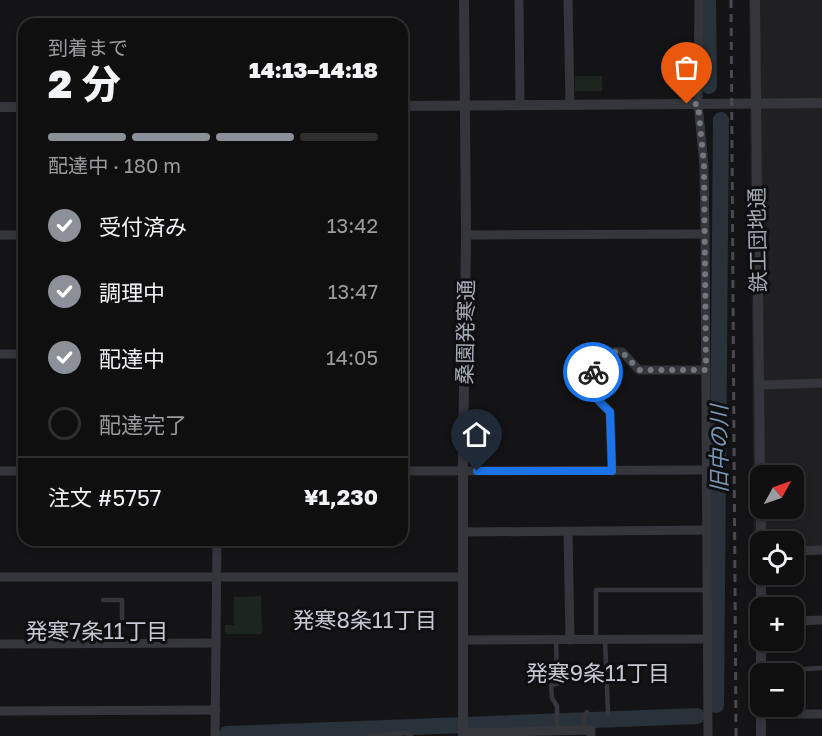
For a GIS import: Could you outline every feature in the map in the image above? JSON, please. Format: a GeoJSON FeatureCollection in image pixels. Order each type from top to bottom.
{"type":"FeatureCollection","features":[{"type":"Feature","properties":{"kind":"street","name":"桑園発寒通"},"geometry":{"type":"LineString","coordinates":[[463,729],[466,235],[464,0]]}},
{"type":"Feature","properties":{"kind":"street"},"geometry":{"type":"LineString","coordinates":[[519,0],[520,104]]}},
{"type":"Feature","properties":{"kind":"street"},"geometry":{"type":"LineString","coordinates":[[568,0],[570,105]]}},
{"type":"Feature","properties":{"kind":"street"},"geometry":{"type":"LineString","coordinates":[[699,0],[698,104],[704,165],[705,234],[708,736]]}},
{"type":"Feature","properties":{"kind":"street","name":"鉄工団地通"},"geometry":{"type":"LineString","coordinates":[[755,0],[760,465]]}},
{"type":"Feature","properties":{"kind":"street"},"geometry":{"type":"LineString","coordinates":[[408,106],[822,103]]}},
{"type":"Feature","properties":{"kind":"street"},"geometry":{"type":"LineString","coordinates":[[0,107],[18,107]]}},
{"type":"Feature","properties":{"kind":"street"},"geometry":{"type":"LineString","coordinates":[[466,235],[705,234]]}},
{"type":"Feature","properties":{"kind":"street"},"geometry":{"type":"LineString","coordinates":[[0,235],[18,235]]}},
{"type":"Feature","properties":{"kind":"street"},"geometry":{"type":"LineString","coordinates":[[612,471],[610,412],[594,396],[592,352],[622,352],[639,370],[706,370]]}},
{"type":"Feature","properties":{"kind":"street"},"geometry":{"type":"LineString","coordinates":[[0,354],[18,354]]}},
{"type":"Feature","properties":{"kind":"street"},"geometry":{"type":"LineString","coordinates":[[759,385],[822,383]]}},
{"type":"Feature","properties":{"kind":"street"},"geometry":{"type":"LineString","coordinates":[[408,471],[706,470]]}},
{"type":"Feature","properties":{"kind":"street"},"geometry":{"type":"LineString","coordinates":[[0,471],[18,471]]}},
{"type":"Feature","properties":{"kind":"street"},"geometry":{"type":"LineString","coordinates":[[463,532],[707,530]]}},
{"type":"Feature","properties":{"kind":"street"},"geometry":{"type":"LineString","coordinates":[[568,532],[570,640]]}},
{"type":"Feature","properties":{"kind":"street"},"geometry":{"type":"LineString","coordinates":[[215,736],[217,546]]}},
{"type":"Feature","properties":{"kind":"street"},"geometry":{"type":"LineString","coordinates":[[804,551],[822,550]]}},
{"type":"Feature","properties":{"kind":"street"},"geometry":{"type":"LineString","coordinates":[[0,577],[463,577]]}},
{"type":"Feature","properties":{"kind":"street"},"geometry":{"type":"LineString","coordinates":[[804,621],[822,620]]}},
{"type":"Feature","properties":{"kind":"street"},"geometry":{"type":"LineString","coordinates":[[463,640],[707,639]]}},
{"type":"Feature","properties":{"kind":"street"},"geometry":{"type":"LineString","coordinates":[[0,644],[216,643]]}},
{"type":"Feature","properties":{"kind":"street"},"geometry":{"type":"LineString","coordinates":[[0,711],[216,710]]}},
{"type":"Feature","properties":{"kind":"street"},"geometry":{"type":"LineString","coordinates":[[804,713],[822,714]]}},
{"type":"Feature","properties":{"kind":"street"},"geometry":{"type":"LineString","coordinates":[[761,717],[761,736]]}},
{"type":"Feature","properties":{"kind":"street"},"geometry":{"type":"LineString","coordinates":[[463,729],[536,733],[556,725],[586,730]]}},
{"type":"Feature","properties":{"kind":"lane"},"geometry":{"type":"LineString","coordinates":[[608,713],[596,590],[707,590]]}},
{"type":"Feature","properties":{"kind":"lane"},"geometry":{"type":"LineString","coordinates":[[103,600],[122,600],[122,643]]}},
{"type":"Feature","properties":{"kind":"lane"},"geometry":{"type":"LineString","coordinates":[[556,640],[557,684],[551,684],[552,698],[557,706],[556,725]]}},
{"type":"Feature","properties":{"kind":"lane"},"geometry":{"type":"LineString","coordinates":[[804,669],[822,668]]}},
{"type":"Feature","properties":{"kind":"lane"},"geometry":{"type":"LineString","coordinates":[[585,715],[586,730]]}},
{"type":"Feature","properties":{"kind":"lane"},"geometry":{"type":"LineString","coordinates":[[369,736],[406,732],[411,736]]}},
{"type":"Feature","properties":{"kind":"shaded area"},"geometry":{"type":"Polygon","coordinates":[[[749,0],[822,0],[822,555],[804,556],[804,531],[754,531],[754,519],[804,519],[804,465],[753,465],[749,0]]]}},
{"type":"Feature","properties":{"kind":"shaded area"},"geometry":{"type":"Polygon","coordinates":[[[575,76],[602,76],[602,91],[575,91],[575,76]]]}},
{"type":"Feature","properties":{"kind":"shaded area"},"geometry":{"type":"Polygon","coordinates":[[[261,596],[262,634],[225,634],[225,625],[234,625],[234,597],[261,596]]]}},
{"type":"Feature","properties":{"kind":"waterway","name":"旧中の川"},"geometry":{"type":"LineString","coordinates":[[708,0],[709,86]]}},
{"type":"Feature","properties":{"kind":"waterway","name":"旧中の川"},"geometry":{"type":"LineString","coordinates":[[716,705],[721,120]]}},
{"type":"Feature","properties":{"kind":"waterway","name":"旧中の川"},"geometry":{"type":"LineString","coordinates":[[226,736],[227,734],[697,716]]}},
{"type":"Feature","properties":{"kind":"railway"},"geometry":{"type":"LineString","coordinates":[[731,0],[736,736]]}},
{"type":"Feature","properties":{"kind":"way so far"},"geometry":{"type":"LineString","coordinates":[[593,372],[592,352],[622,352],[639,370],[706,370],[704,165],[698,104],[687,104]]}},
{"type":"Feature","properties":{"kind":"district","name":"発寒8条11丁目"},"geometry":{"type":"Point","coordinates":[365,619]}},
{"type":"Feature","properties":{"kind":"district","name":"発寒7条11丁目"},"geometry":{"type":"Point","coordinates":[97,630]}},
{"type":"Feature","properties":{"kind":"district","name":"発寒9条11丁目"},"geometry":{"type":"Point","coordinates":[598,672]}},
{"type":"Feature","properties":{"kind":"route"},"geometry":{"type":"LineString","coordinates":[[477,471],[612,471],[610,412],[594,396],[593,372]]}}]}
